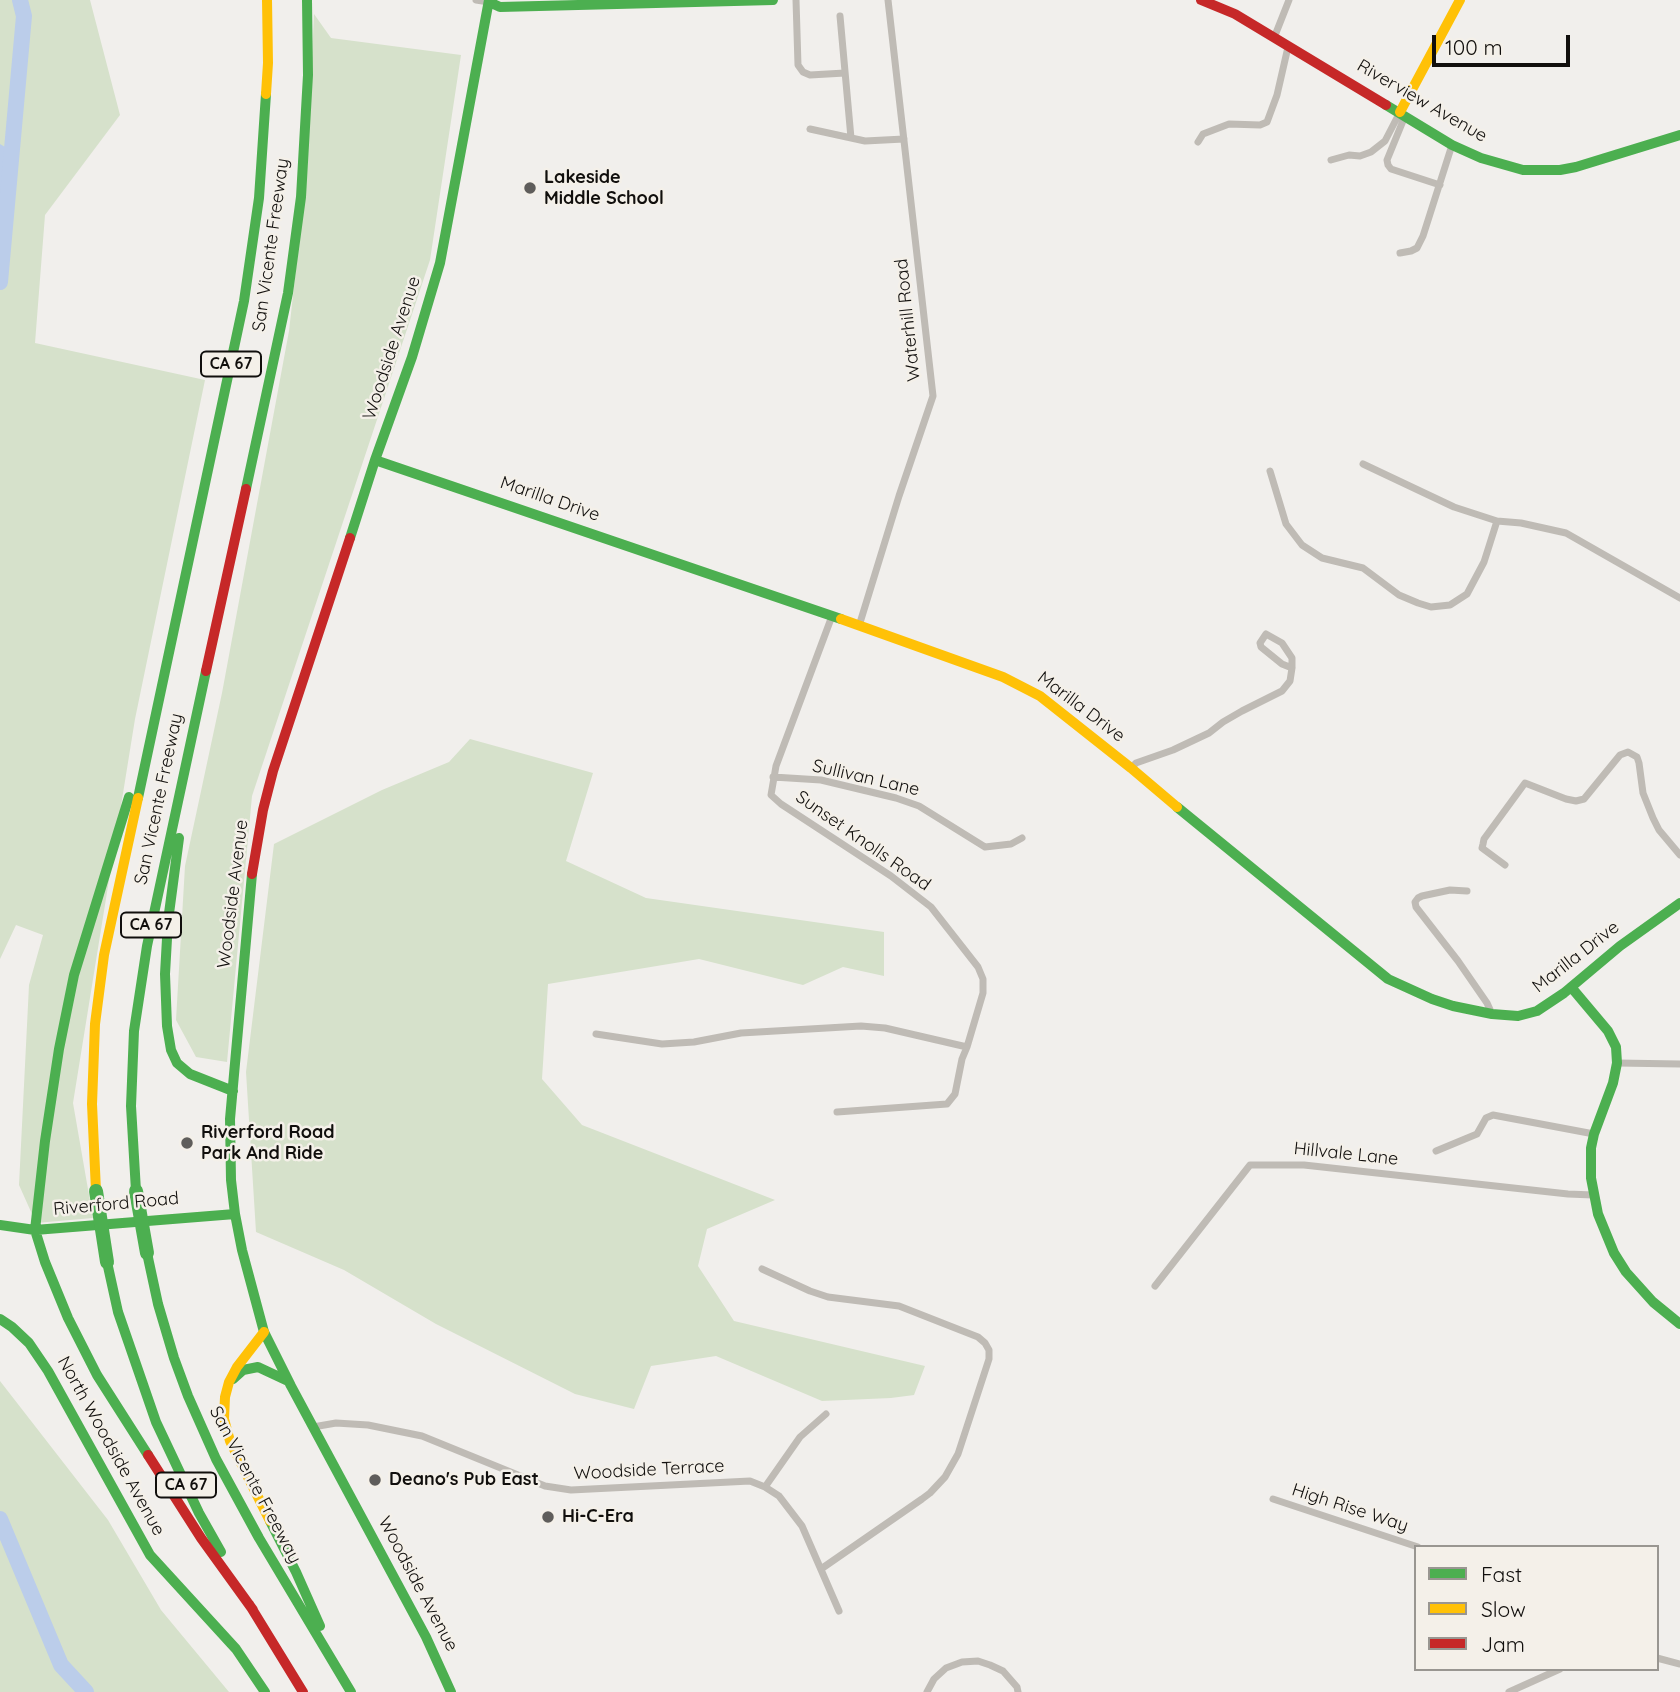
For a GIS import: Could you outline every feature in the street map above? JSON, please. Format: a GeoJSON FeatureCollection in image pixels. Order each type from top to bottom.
{"type":"FeatureCollection","features":[{"type":"Feature","properties":{"kind":"main road","name":"San Vicente Freeway"},"geometry":{"type":"LineString","coordinates":[[267,0],[268,63],[258,198],[244,301],[104,956],[97,1010],[92,1104],[96,1191],[107,1262],[118,1312],[139,1377],[156,1422],[199,1513],[303,1692]]}},
{"type":"Feature","properties":{"kind":"main road","name":"San Vicente Freeway"},"geometry":{"type":"LineString","coordinates":[[307,0],[309,75],[301,197],[288,293],[146,946],[134,1031],[131,1106],[136,1191],[146,1253],[158,1304],[188,1396],[216,1459],[259,1538],[349,1689]]}},
{"type":"Feature","properties":{"kind":"main road"},"geometry":{"type":"LineString","coordinates":[[485,1],[500,7],[773,0]]}},
{"type":"Feature","properties":{"kind":"main road","name":"Riverview Avenue"},"geometry":{"type":"LineString","coordinates":[[1201,0],[1235,14],[1452,145],[1507,166],[1523,170],[1550,170],[1590,163],[1680,135]]}},
{"type":"Feature","properties":{"kind":"main road"},"geometry":{"type":"LineString","coordinates":[[1402,114],[1460,0]]}},
{"type":"Feature","properties":{"kind":"main road","name":"Woodside Avenue"},"geometry":{"type":"LineString","coordinates":[[451,1692],[426,1637],[264,1332],[235,1213],[230,1119],[253,867],[263,810],[273,771],[375,460],[412,357],[440,263],[485,1]]}},
{"type":"Feature","properties":{"kind":"main road","name":"Marilla Drive"},"geometry":{"type":"LineString","coordinates":[[375,460],[948,656],[1021,686],[1040,696],[1131,768],[1388,979],[1432,999],[1492,1014],[1526,1016],[1546,1006],[1620,946],[1680,904]]}},
{"type":"Feature","properties":{"kind":"main road"},"geometry":{"type":"LineString","coordinates":[[208,664],[168,921],[165,974],[167,1026],[171,1050],[177,1063],[190,1074],[233,1091]]}},
{"type":"Feature","properties":{"kind":"main road"},"geometry":{"type":"LineString","coordinates":[[153,723],[74,975],[59,1049],[35,1230],[68,1318],[97,1375],[201,1538],[253,1610]]}},
{"type":"Feature","properties":{"kind":"main road"},"geometry":{"type":"LineString","coordinates":[[1571,987],[1608,1031],[1616,1048],[1618,1063],[1594,1134],[1590,1165],[1598,1214],[1614,1253],[1626,1272],[1653,1302],[1680,1324]]}},
{"type":"Feature","properties":{"kind":"main road","name":"Riverford Road"},"geometry":{"type":"LineString","coordinates":[[0,1225],[35,1230],[235,1213]]}},
{"type":"Feature","properties":{"kind":"main road","name":"North Woodside Avenue"},"geometry":{"type":"LineString","coordinates":[[0,1319],[12,1326],[29,1343],[48,1371],[150,1555],[233,1645],[265,1692]]}},
{"type":"Feature","properties":{"kind":"main road"},"geometry":{"type":"LineString","coordinates":[[264,1332],[229,1382],[224,1419],[230,1441],[296,1572],[349,1689]]}},
{"type":"Feature","properties":{"kind":"main road"},"geometry":{"type":"LineString","coordinates":[[229,1382],[243,1370],[258,1367],[288,1381]]}},
{"type":"Feature","properties":{"kind":"street"},"geometry":{"type":"LineString","coordinates":[[796,0],[798,65],[803,72],[810,75],[845,73]]}},
{"type":"Feature","properties":{"kind":"street","name":"Waterhill Road"},"geometry":{"type":"LineString","coordinates":[[859,626],[933,396],[888,0]]}},
{"type":"Feature","properties":{"kind":"street"},"geometry":{"type":"LineString","coordinates":[[1274,38],[1289,0]]}},
{"type":"Feature","properties":{"kind":"street"},"geometry":{"type":"LineString","coordinates":[[840,16],[851,138]]}},
{"type":"Feature","properties":{"kind":"street"},"geometry":{"type":"LineString","coordinates":[[1198,142],[1203,134],[1229,124],[1260,125],[1267,122],[1277,95],[1288,47]]}},
{"type":"Feature","properties":{"kind":"street"},"geometry":{"type":"LineString","coordinates":[[1331,160],[1371,152],[1385,141],[1402,114]]}},
{"type":"Feature","properties":{"kind":"street"},"geometry":{"type":"LineString","coordinates":[[1402,114],[1387,160],[1388,165],[1391,169],[1440,185]]}},
{"type":"Feature","properties":{"kind":"street"},"geometry":{"type":"LineString","coordinates":[[810,129],[865,141],[904,139]]}},
{"type":"Feature","properties":{"kind":"street"},"geometry":{"type":"LineString","coordinates":[[1400,253],[1417,248],[1423,236],[1452,145]]}},
{"type":"Feature","properties":{"kind":"street"},"geometry":{"type":"LineString","coordinates":[[1363,464],[1454,507],[1497,522],[1521,523],[1566,533],[1680,598]]}},
{"type":"Feature","properties":{"kind":"street"},"geometry":{"type":"LineString","coordinates":[[1270,471],[1286,524],[1302,545],[1322,558],[1363,568],[1399,595],[1431,607],[1450,605],[1467,594],[1485,562],[1497,522]]}},
{"type":"Feature","properties":{"kind":"street"},"geometry":{"type":"LineString","coordinates":[[773,777],[832,616]]}},
{"type":"Feature","properties":{"kind":"street"},"geometry":{"type":"LineString","coordinates":[[1131,768],[1136,763],[1209,733],[1242,710],[1282,691],[1290,681],[1292,668],[1292,658],[1282,643],[1266,634],[1261,646],[1282,664],[1292,668]]}},
{"type":"Feature","properties":{"kind":"street"},"geometry":{"type":"LineString","coordinates":[[1505,865],[1482,848],[1484,839],[1525,783],[1566,799],[1584,799],[1620,755],[1628,751],[1637,757],[1643,793],[1653,818],[1680,855]]}},
{"type":"Feature","properties":{"kind":"street","name":"Sullivan Lane"},"geometry":{"type":"LineString","coordinates":[[773,777],[821,780],[896,798],[919,806],[985,847],[1011,845],[1022,838]]}},
{"type":"Feature","properties":{"kind":"street","name":"Sunset Knolls Road"},"geometry":{"type":"LineString","coordinates":[[773,777],[771,795],[891,876],[931,907],[978,967],[983,979],[983,993],[967,1047]]}},
{"type":"Feature","properties":{"kind":"street"},"geometry":{"type":"LineString","coordinates":[[1467,891],[1450,890],[1422,896],[1415,902],[1416,907],[1458,961],[1492,1014]]}},
{"type":"Feature","properties":{"kind":"street"},"geometry":{"type":"LineString","coordinates":[[596,1034],[663,1044],[694,1042],[741,1033],[861,1027],[885,1028],[967,1047],[955,1094],[947,1104],[837,1112]]}},
{"type":"Feature","properties":{"kind":"street"},"geometry":{"type":"LineString","coordinates":[[1618,1063],[1680,1064]]}},
{"type":"Feature","properties":{"kind":"street"},"geometry":{"type":"LineString","coordinates":[[1436,1151],[1477,1134],[1486,1118],[1493,1115],[1594,1134]]}},
{"type":"Feature","properties":{"kind":"street","name":"Hillvale Lane"},"geometry":{"type":"LineString","coordinates":[[1155,1286],[1250,1164],[1304,1165],[1568,1195],[1593,1195]]}},
{"type":"Feature","properties":{"kind":"street"},"geometry":{"type":"LineString","coordinates":[[762,1269],[828,1297],[900,1306],[978,1338],[989,1350],[989,1359],[958,1454],[945,1477],[922,1500],[821,1569]]}},
{"type":"Feature","properties":{"kind":"street"},"geometry":{"type":"LineString","coordinates":[[826,1414],[800,1437],[765,1488],[779,1496],[802,1527],[839,1611]]}},
{"type":"Feature","properties":{"kind":"street","name":"Woodside Terrace"},"geometry":{"type":"LineString","coordinates":[[313,1427],[336,1423],[368,1425],[422,1436],[545,1486],[569,1490],[750,1481],[765,1488]]}},
{"type":"Feature","properties":{"kind":"street","name":"High Rise Way"},"geometry":{"type":"LineString","coordinates":[[1273,1499],[1414,1546]]}},
{"type":"Feature","properties":{"kind":"street"},"geometry":{"type":"LineString","coordinates":[[1659,1659],[1680,1664]]}},
{"type":"Feature","properties":{"kind":"street"},"geometry":{"type":"LineString","coordinates":[[927,1692],[934,1679],[946,1668],[962,1662],[978,1661],[1003,1671],[1018,1692]]}},
{"type":"Feature","properties":{"kind":"street"},"geometry":{"type":"LineString","coordinates":[[1538,1671],[1541,1678]]}},
{"type":"Feature","properties":{"kind":"street"},"geometry":{"type":"LineString","coordinates":[[1509,1692],[1556,1671]]}},
{"type":"Feature","properties":{"kind":"green space"},"geometry":{"type":"Polygon","coordinates":[[[0,0],[90,0],[120,115],[45,215],[35,343],[205,380],[135,719],[73,1103],[93,1218],[36,1223],[19,1185],[29,985],[43,935],[16,925],[0,959],[0,0]]]}},
{"type":"Feature","properties":{"kind":"green space"},"geometry":{"type":"Polygon","coordinates":[[[314,14],[331,38],[461,55],[430,260],[252,796],[227,1062],[196,1057],[176,1020],[185,866],[222,693],[289,331],[307,171],[314,14]]]}},
{"type":"Feature","properties":{"kind":"green space"},"geometry":{"type":"Polygon","coordinates":[[[470,739],[593,773],[566,861],[646,898],[884,932],[884,976],[843,967],[803,985],[699,959],[548,984],[542,1079],[582,1125],[775,1200],[707,1229],[698,1266],[734,1321],[925,1366],[914,1395],[822,1401],[716,1356],[651,1366],[634,1409],[575,1394],[436,1324],[344,1270],[256,1232],[246,1072],[274,844],[382,790],[449,762],[470,739]]]}},
{"type":"Feature","properties":{"kind":"green space"},"geometry":{"type":"Polygon","coordinates":[[[0,1381],[108,1520],[161,1610],[229,1692],[0,1692],[0,1381]]]}},
{"type":"Feature","properties":{"kind":"water"},"geometry":{"type":"Polygon","coordinates":[[[0,144],[12,151],[5,225],[0,227],[0,144]]]}},
{"type":"Feature","properties":{"kind":"waterway"},"geometry":{"type":"LineString","coordinates":[[0,282],[24,16],[20,0]]}},
{"type":"Feature","properties":{"kind":"waterway"},"geometry":{"type":"LineString","coordinates":[[0,1519],[61,1665],[86,1692]]}},
{"type":"Feature","properties":{"kind":"traffic: fast"},"geometry":{"type":"LineString","coordinates":[[246,489],[288,293],[301,197],[308,75],[307,0]]}},
{"type":"Feature","properties":{"kind":"traffic: fast"},"geometry":{"type":"LineString","coordinates":[[350,538],[412,357],[440,263],[489,0]]}},
{"type":"Feature","properties":{"kind":"traffic: fast"},"geometry":{"type":"LineString","coordinates":[[489,2],[500,7],[773,0]]}},
{"type":"Feature","properties":{"kind":"traffic: fast"},"geometry":{"type":"LineString","coordinates":[[138,798],[244,301],[259,198],[266,94]]}},
{"type":"Feature","properties":{"kind":"traffic: fast"},"geometry":{"type":"LineString","coordinates":[[1386,105],[1452,145],[1481,158],[1523,170],[1576,167],[1680,135]]}},
{"type":"Feature","properties":{"kind":"traffic: fast"},"geometry":{"type":"LineString","coordinates":[[375,460],[841,619]]}},
{"type":"Feature","properties":{"kind":"traffic: fast"},"geometry":{"type":"LineString","coordinates":[[136,1191],[131,1106],[134,1031],[147,946],[206,671]]}},
{"type":"Feature","properties":{"kind":"traffic: fast"},"geometry":{"type":"LineString","coordinates":[[129,797],[74,975],[59,1049],[35,1230],[68,1318],[97,1375],[148,1455]]}},
{"type":"Feature","properties":{"kind":"traffic: fast"},"geometry":{"type":"LineString","coordinates":[[1177,807],[1388,979],[1432,999],[1492,1014],[1518,1016],[1537,1011],[1680,903]]}},
{"type":"Feature","properties":{"kind":"traffic: fast"},"geometry":{"type":"LineString","coordinates":[[179,838],[168,921],[165,974],[171,1050],[177,1063],[190,1074],[233,1091]]}},
{"type":"Feature","properties":{"kind":"traffic: fast"},"geometry":{"type":"LineString","coordinates":[[252,874],[230,1119],[231,1180],[242,1250],[264,1332],[426,1637],[451,1692]]}},
{"type":"Feature","properties":{"kind":"traffic: fast"},"geometry":{"type":"LineString","coordinates":[[1571,987],[1608,1031],[1616,1047],[1617,1063],[1613,1083],[1591,1148],[1591,1178],[1598,1214],[1614,1253],[1626,1272],[1653,1302],[1680,1324]]}},
{"type":"Feature","properties":{"kind":"traffic: fast"},"geometry":{"type":"LineString","coordinates":[[96,1191],[107,1262]]}},
{"type":"Feature","properties":{"kind":"traffic: fast"},"geometry":{"type":"LineString","coordinates":[[136,1191],[147,1253]]}},
{"type":"Feature","properties":{"kind":"traffic: fast"},"geometry":{"type":"LineString","coordinates":[[0,1225],[35,1230],[235,1214]]}},
{"type":"Feature","properties":{"kind":"traffic: fast"},"geometry":{"type":"LineString","coordinates":[[147,1253],[174,1358],[216,1459],[259,1538],[351,1692]]}},
{"type":"Feature","properties":{"kind":"traffic: fast"},"geometry":{"type":"LineString","coordinates":[[107,1262],[118,1312],[156,1422],[199,1513],[221,1552]]}},
{"type":"Feature","properties":{"kind":"traffic: fast"},"geometry":{"type":"LineString","coordinates":[[0,1319],[29,1343],[48,1371],[150,1555],[236,1649],[265,1692]]}},
{"type":"Feature","properties":{"kind":"traffic: fast"},"geometry":{"type":"LineString","coordinates":[[233,1379],[243,1370],[258,1367],[288,1381]]}},
{"type":"Feature","properties":{"kind":"traffic: fast"},"geometry":{"type":"LineString","coordinates":[[270,1521],[320,1626]]}},
{"type":"Feature","properties":{"kind":"traffic: slow"},"geometry":{"type":"LineString","coordinates":[[266,94],[267,0]]}},
{"type":"Feature","properties":{"kind":"traffic: slow"},"geometry":{"type":"LineString","coordinates":[[1400,112],[1460,0]]}},
{"type":"Feature","properties":{"kind":"traffic: slow"},"geometry":{"type":"LineString","coordinates":[[841,619],[1003,677],[1040,696],[1177,807]]}},
{"type":"Feature","properties":{"kind":"traffic: slow"},"geometry":{"type":"LineString","coordinates":[[96,1191],[92,1104],[95,1024],[104,955],[138,798]]}},
{"type":"Feature","properties":{"kind":"traffic: slow"},"geometry":{"type":"LineString","coordinates":[[264,1332],[229,1382],[224,1419],[230,1441],[270,1521]]}},
{"type":"Feature","properties":{"kind":"traffic: jam"},"geometry":{"type":"LineString","coordinates":[[1201,0],[1235,14],[1386,105]]}},
{"type":"Feature","properties":{"kind":"traffic: jam"},"geometry":{"type":"LineString","coordinates":[[206,671],[246,489]]}},
{"type":"Feature","properties":{"kind":"traffic: jam"},"geometry":{"type":"LineString","coordinates":[[252,874],[273,771],[350,538]]}},
{"type":"Feature","properties":{"kind":"traffic: jam"},"geometry":{"type":"LineString","coordinates":[[148,1455],[201,1538],[253,1610]]}},
{"type":"Feature","properties":{"kind":"traffic: jam"},"geometry":{"type":"LineString","coordinates":[[249,1604],[303,1692]]}},
{"type":"Feature","properties":{"kind":"place","name":"Lakeside Middle School"},"geometry":{"type":"Point","coordinates":[530,188]}},
{"type":"Feature","properties":{"kind":"place","name":"Riverford Road Park And Ride"},"geometry":{"type":"Point","coordinates":[187,1143]}},
{"type":"Feature","properties":{"kind":"place","name":"Deano's Pub East"},"geometry":{"type":"Point","coordinates":[375,1480]}},
{"type":"Feature","properties":{"kind":"place","name":"Hi-C-Era"},"geometry":{"type":"Point","coordinates":[548,1517]}}]}
